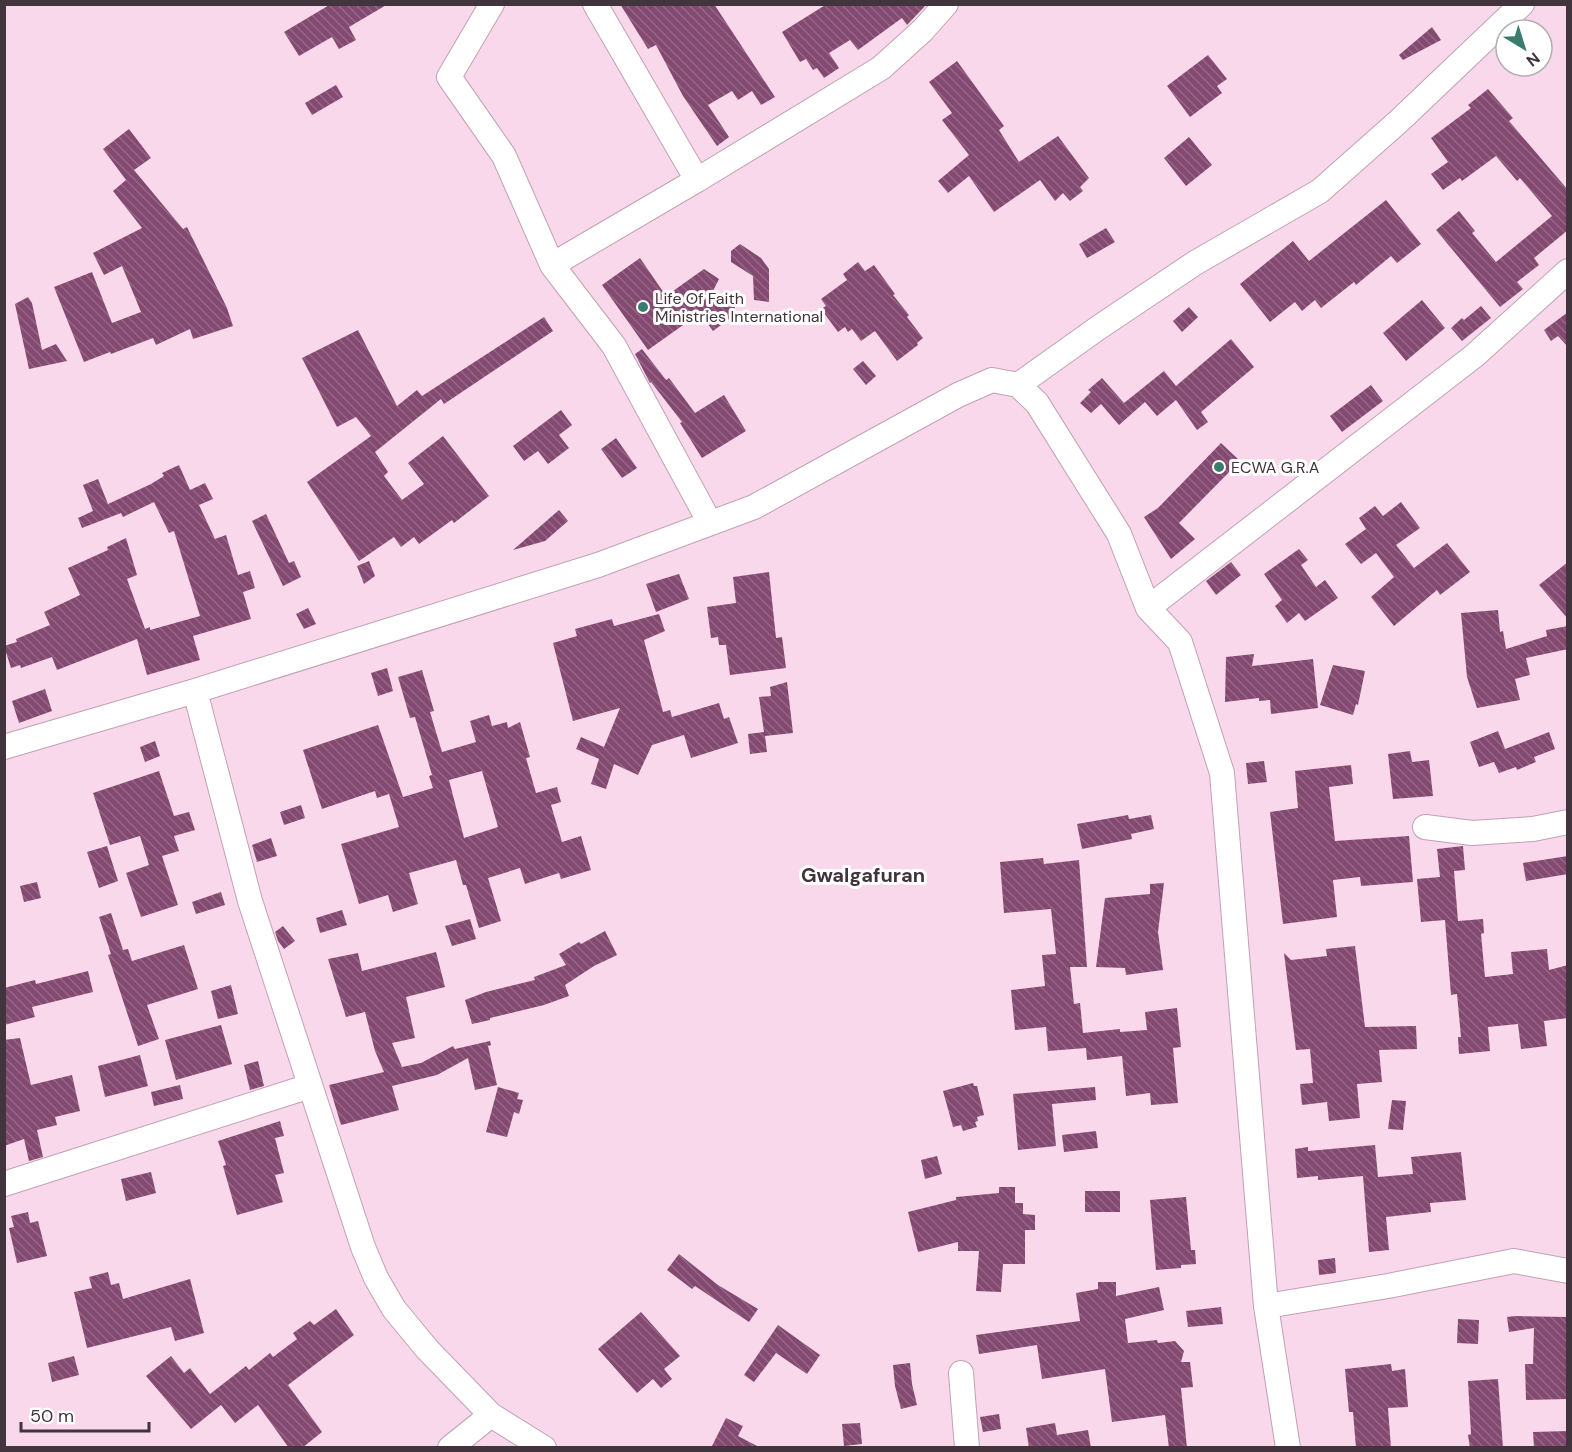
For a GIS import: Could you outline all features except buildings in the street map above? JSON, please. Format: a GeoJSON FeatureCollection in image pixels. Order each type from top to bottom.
{"type":"FeatureCollection","features":[{"type":"Feature","properties":{"kind":"street"},"geometry":{"type":"LineString","coordinates":[[492,4],[450,77],[504,156],[552,266],[614,346],[710,523]]}},
{"type":"Feature","properties":{"kind":"street"},"geometry":{"type":"LineString","coordinates":[[595,4],[697,180]]}},
{"type":"Feature","properties":{"kind":"street"},"geometry":{"type":"LineString","coordinates":[[552,266],[881,68],[923,30],[946,4]]}},
{"type":"Feature","properties":{"kind":"street"},"geometry":{"type":"LineString","coordinates":[[1018,385],[1195,263],[1320,191],[1399,121],[1522,4]]}},
{"type":"Feature","properties":{"kind":"street"},"geometry":{"type":"LineString","coordinates":[[1148,608],[1474,356],[1568,271]]}},
{"type":"Feature","properties":{"kind":"street"},"geometry":{"type":"LineString","coordinates":[[4,747],[195,691],[598,565],[754,507],[958,395],[992,380],[1018,385],[1037,403],[1119,534],[1148,608],[1180,642],[1222,773],[1266,1306],[1288,1448]]}},
{"type":"Feature","properties":{"kind":"street"},"geometry":{"type":"LineString","coordinates":[[195,691],[250,901],[363,1247],[376,1278],[394,1309],[427,1349],[491,1415],[544,1448]]}},
{"type":"Feature","properties":{"kind":"street"},"geometry":{"type":"LineString","coordinates":[[1425,827],[1472,833],[1533,829],[1568,822]]}},
{"type":"Feature","properties":{"kind":"street"},"geometry":{"type":"LineString","coordinates":[[4,1184],[310,1086]]}},
{"type":"Feature","properties":{"kind":"street"},"geometry":{"type":"LineString","coordinates":[[1266,1306],[1388,1286],[1514,1261],[1568,1271]]}},
{"type":"Feature","properties":{"kind":"street"},"geometry":{"type":"LineString","coordinates":[[961,1372],[967,1448]]}},
{"type":"Feature","properties":{"kind":"street"},"geometry":{"type":"LineString","coordinates":[[450,1448],[491,1415]]}},
{"type":"Feature","properties":{"kind":"place","name":"Life Of Faith Ministries International"},"geometry":{"type":"Point","coordinates":[643,307]}},
{"type":"Feature","properties":{"kind":"place","name":"ECWA G.R.A"},"geometry":{"type":"Point","coordinates":[1219,467]}},
{"type":"Feature","properties":{"kind":"district","name":"Gwalgafuran"},"geometry":{"type":"Point","coordinates":[863,875]}}]}
